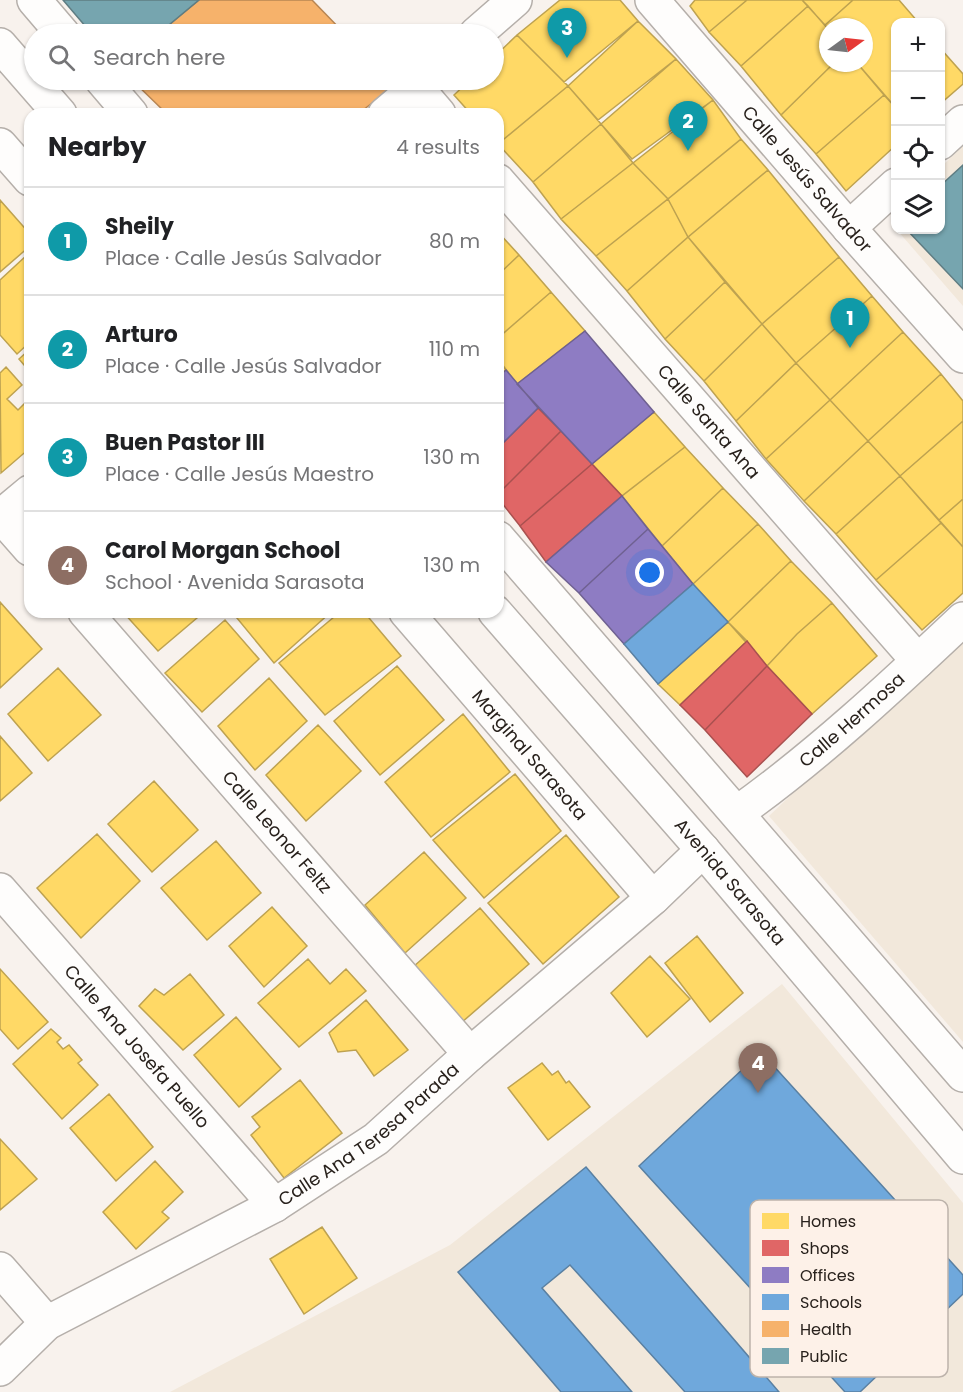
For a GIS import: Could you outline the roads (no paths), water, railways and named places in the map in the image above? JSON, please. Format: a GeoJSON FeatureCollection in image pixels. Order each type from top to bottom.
{"type":"FeatureCollection","features":[{"type":"Feature","properties":{"kind":"street"},"geometry":{"type":"LineString","coordinates":[[34,0],[54,24]]}},
{"type":"Feature","properties":{"kind":"street"},"geometry":{"type":"LineString","coordinates":[[487,24],[515,0]]}},
{"type":"Feature","properties":{"kind":"street","name":"Calle Jesús Salvador"},"geometry":{"type":"LineString","coordinates":[[652,0],[963,356]]}},
{"type":"Feature","properties":{"kind":"street"},"geometry":{"type":"LineString","coordinates":[[0,45],[24,73]]}},
{"type":"Feature","properties":{"kind":"street"},"geometry":{"type":"LineString","coordinates":[[39,90],[55,108]]}},
{"type":"Feature","properties":{"kind":"street"},"geometry":{"type":"LineString","coordinates":[[111,90],[126,108]]}},
{"type":"Feature","properties":{"kind":"street"},"geometry":{"type":"LineString","coordinates":[[393,108],[412,90]]}},
{"type":"Feature","properties":{"kind":"street"},"geometry":{"type":"LineString","coordinates":[[424,90],[435,108]]}},
{"type":"Feature","properties":{"kind":"street"},"geometry":{"type":"LineString","coordinates":[[945,138],[963,122]]}},
{"type":"Feature","properties":{"kind":"street"},"geometry":{"type":"LineString","coordinates":[[0,145],[24,172]]}},
{"type":"Feature","properties":{"kind":"street","name":"Calle Santa Ana"},"geometry":{"type":"LineString","coordinates":[[504,188],[918,661]]}},
{"type":"Feature","properties":{"kind":"street"},"geometry":{"type":"LineString","coordinates":[[849,228],[891,190]]}},
{"type":"Feature","properties":{"kind":"street"},"geometry":{"type":"LineString","coordinates":[[24,497],[0,516],[24,542]]}},
{"type":"Feature","properties":{"kind":"street"},"geometry":{"type":"LineString","coordinates":[[504,545],[963,1075]]}},
{"type":"Feature","properties":{"kind":"street","name":"Calle Leonor Feltz"},"geometry":{"type":"LineString","coordinates":[[90,618],[470,1054]]}},
{"type":"Feature","properties":{"kind":"street","name":"Marginal Sarasota"},"geometry":{"type":"LineString","coordinates":[[411,618],[652,898]]}},
{"type":"Feature","properties":{"kind":"street","name":"Avenida Sarasota"},"geometry":{"type":"LineString","coordinates":[[500,618],[703,850],[963,1157]]}},
{"type":"Feature","properties":{"kind":"street","name":"Calle Hermosa"},"geometry":{"type":"LineString","coordinates":[[737,813],[768,791],[963,619]]}},
{"type":"Feature","properties":{"kind":"street","name":"Calle Ana Teresa Parada"},"geometry":{"type":"LineString","coordinates":[[0,1369],[47,1323],[275,1205],[376,1139],[470,1054],[652,898],[703,850]]}},
{"type":"Feature","properties":{"kind":"street","name":"Calle Ana Josefa Puello"},"geometry":{"type":"LineString","coordinates":[[0,890],[275,1205]]}},
{"type":"Feature","properties":{"kind":"street"},"geometry":{"type":"LineString","coordinates":[[0,1269],[47,1323]]}},
{"type":"Feature","properties":{"kind":"place","name":"Buen Pastor III"},"geometry":{"type":"Point","coordinates":[567,58]}},
{"type":"Feature","properties":{"kind":"place","name":"Arturo"},"geometry":{"type":"Point","coordinates":[688,151]}},
{"type":"Feature","properties":{"kind":"place","name":"Sheily"},"geometry":{"type":"Point","coordinates":[850,348]}},
{"type":"Feature","properties":{"kind":"place","name":"Carol Morgan School"},"geometry":{"type":"Point","coordinates":[758,1093]}}]}
